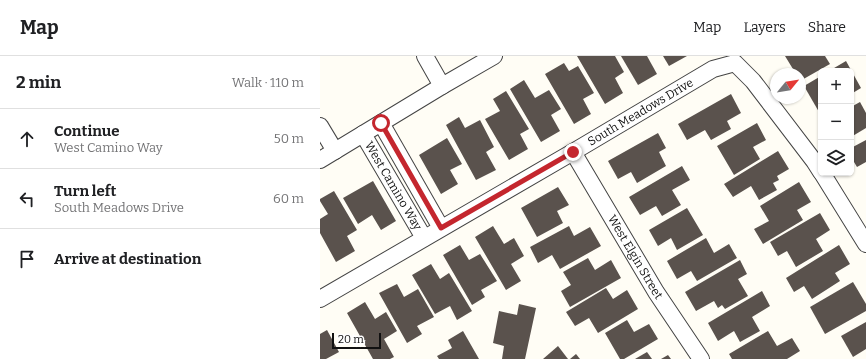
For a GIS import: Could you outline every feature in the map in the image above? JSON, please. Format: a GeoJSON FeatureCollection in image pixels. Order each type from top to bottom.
{"type":"FeatureCollection","features":[{"type":"Feature","properties":{"kind":"street"},"geometry":{"type":"LineString","coordinates":[[425,56],[442,86]]}},
{"type":"Feature","properties":{"kind":"street"},"geometry":{"type":"LineString","coordinates":[[320,160],[494,56]]}},
{"type":"Feature","properties":{"kind":"street","name":"South Meadows Drive"},"geometry":{"type":"LineString","coordinates":[[320,299],[713,69],[735,63],[753,81],[818,167]]}},
{"type":"Feature","properties":{"kind":"street","name":"West Camino Way"},"geometry":{"type":"LineString","coordinates":[[381,123],[441,228]]}},
{"type":"Feature","properties":{"kind":"street"},"geometry":{"type":"LineString","coordinates":[[320,126],[335,151]]}},
{"type":"Feature","properties":{"kind":"street","name":"West Camino Way"},"geometry":{"type":"LineString","coordinates":[[363,134],[424,238]]}},
{"type":"Feature","properties":{"kind":"street","name":"West Elgin Street"},"geometry":{"type":"LineString","coordinates":[[573,152],[656,292],[701,359]]}},
{"type":"Feature","properties":{"kind":"street"},"geometry":{"type":"LineString","coordinates":[[824,176],[866,244]]}},
{"type":"Feature","properties":{"kind":"building"},"geometry":{"type":"Polygon","coordinates":[[[577,56],[615,56],[624,72],[615,78],[623,93],[605,104],[577,56]]]}},
{"type":"Feature","properties":{"kind":"building"},"geometry":{"type":"Polygon","coordinates":[[[621,56],[647,56],[657,74],[638,85],[621,56]]]}},
{"type":"Feature","properties":{"kind":"building"},"geometry":{"type":"Polygon","coordinates":[[[663,56],[687,56],[669,66],[663,56]]]}},
{"type":"Feature","properties":{"kind":"building"},"geometry":{"type":"Polygon","coordinates":[[[785,56],[825,56],[830,64],[823,68],[818,68],[818,71],[806,78],[806,68],[792,68],[785,56]]]}},
{"type":"Feature","properties":{"kind":"building"},"geometry":{"type":"Polygon","coordinates":[[[846,61],[850,68],[834,68],[846,61]]]}},
{"type":"Feature","properties":{"kind":"building"},"geometry":{"type":"Polygon","coordinates":[[[564,63],[569,71],[578,66],[594,93],[583,99],[591,114],[574,124],[545,74],[564,63]]]}},
{"type":"Feature","properties":{"kind":"building"},"geometry":{"type":"Polygon","coordinates":[[[854,75],[861,88],[854,92],[854,75]]]}},
{"type":"Feature","properties":{"kind":"building"},"geometry":{"type":"Polygon","coordinates":[[[818,78],[818,110],[806,89],[806,85],[818,78]]]}},
{"type":"Feature","properties":{"kind":"building"},"geometry":{"type":"Polygon","coordinates":[[[524,80],[535,98],[549,90],[561,109],[551,115],[560,131],[541,142],[510,89],[524,80]]]}},
{"type":"Feature","properties":{"kind":"building"},"geometry":{"type":"Polygon","coordinates":[[[506,91],[529,129],[520,134],[528,149],[509,160],[485,119],[500,111],[493,99],[506,91]]]}},
{"type":"Feature","properties":{"kind":"building"},"geometry":{"type":"Polygon","coordinates":[[[731,94],[741,113],[727,121],[731,129],[711,140],[705,130],[687,140],[678,124],[731,94]]]}},
{"type":"Feature","properties":{"kind":"building"},"geometry":{"type":"Polygon","coordinates":[[[860,102],[866,113],[866,128],[854,135],[854,105],[860,102]]]}},
{"type":"Feature","properties":{"kind":"building"},"geometry":{"type":"Polygon","coordinates":[[[459,117],[465,128],[480,120],[494,147],[486,152],[496,170],[476,180],[446,125],[459,117]]]}},
{"type":"Feature","properties":{"kind":"building"},"geometry":{"type":"Polygon","coordinates":[[[757,123],[766,140],[753,147],[760,159],[734,175],[717,146],[757,123]]]}},
{"type":"Feature","properties":{"kind":"building"},"geometry":{"type":"Polygon","coordinates":[[[658,133],[666,148],[659,152],[666,166],[637,183],[631,172],[618,179],[608,161],[658,133]]]}},
{"type":"Feature","properties":{"kind":"building"},"geometry":{"type":"Polygon","coordinates":[[[447,138],[462,164],[450,170],[458,184],[441,194],[419,155],[447,138]]]}},
{"type":"Feature","properties":{"kind":"building"},"geometry":{"type":"Polygon","coordinates":[[[866,140],[866,162],[857,167],[854,162],[854,146],[866,140]]]}},
{"type":"Feature","properties":{"kind":"building"},"geometry":{"type":"Polygon","coordinates":[[[778,151],[789,169],[777,176],[779,180],[773,183],[777,190],[759,200],[751,186],[733,197],[724,184],[778,151]]]}},
{"type":"Feature","properties":{"kind":"building"},"geometry":{"type":"Polygon","coordinates":[[[682,166],[690,180],[672,190],[681,205],[662,216],[656,206],[640,215],[629,197],[682,166]]]}},
{"type":"Feature","properties":{"kind":"building"},"geometry":{"type":"Polygon","coordinates":[[[373,181],[396,221],[381,230],[372,215],[358,224],[343,198],[373,181]]]}},
{"type":"Feature","properties":{"kind":"building"},"geometry":{"type":"Polygon","coordinates":[[[799,182],[811,202],[797,210],[803,220],[763,244],[754,229],[769,221],[760,206],[799,182]]]}},
{"type":"Feature","properties":{"kind":"building"},"geometry":{"type":"Polygon","coordinates":[[[558,187],[569,205],[557,211],[563,223],[537,237],[521,208],[558,187]]]}},
{"type":"Feature","properties":{"kind":"building"},"geometry":{"type":"Polygon","coordinates":[[[334,191],[357,230],[347,236],[355,251],[336,262],[320,233],[320,219],[328,214],[320,199],[334,191]]]}},
{"type":"Feature","properties":{"kind":"building"},"geometry":{"type":"Polygon","coordinates":[[[687,208],[703,235],[677,250],[671,238],[658,246],[649,230],[687,208]]]}},
{"type":"Feature","properties":{"kind":"building"},"geometry":{"type":"Polygon","coordinates":[[[820,213],[830,230],[816,239],[823,251],[796,267],[787,251],[778,256],[770,242],[820,213]]]}},
{"type":"Feature","properties":{"kind":"building"},"geometry":{"type":"Polygon","coordinates":[[[493,226],[504,244],[514,238],[524,256],[511,264],[521,281],[506,290],[475,237],[493,226]]]}},
{"type":"Feature","properties":{"kind":"building"},"geometry":{"type":"Polygon","coordinates":[[[569,226],[574,236],[590,227],[601,246],[560,269],[552,255],[538,263],[530,247],[569,226]]]}},
{"type":"Feature","properties":{"kind":"building"},"geometry":{"type":"Polygon","coordinates":[[[706,238],[714,253],[729,244],[737,258],[697,281],[691,271],[677,279],[667,261],[706,238]]]}},
{"type":"Feature","properties":{"kind":"building"},"geometry":{"type":"Polygon","coordinates":[[[460,245],[469,260],[480,254],[497,281],[481,290],[485,297],[472,305],[443,255],[460,245]]]}},
{"type":"Feature","properties":{"kind":"building"},"geometry":{"type":"Polygon","coordinates":[[[839,245],[850,264],[835,273],[840,281],[812,299],[804,286],[794,292],[786,278],[839,245]]]}},
{"type":"Feature","properties":{"kind":"building"},"geometry":{"type":"Polygon","coordinates":[[[588,258],[595,270],[611,260],[621,278],[570,307],[561,291],[571,285],[563,272],[588,258]]]}},
{"type":"Feature","properties":{"kind":"building"},"geometry":{"type":"Polygon","coordinates":[[[740,260],[747,274],[738,279],[748,296],[725,309],[722,305],[718,308],[714,301],[696,311],[685,292],[740,260]]]}},
{"type":"Feature","properties":{"kind":"building"},"geometry":{"type":"Polygon","coordinates":[[[431,264],[440,279],[449,273],[472,311],[457,320],[450,306],[435,314],[412,275],[431,264]]]}},
{"type":"Feature","properties":{"kind":"building"},"geometry":{"type":"Polygon","coordinates":[[[853,282],[866,304],[866,311],[825,334],[810,307],[853,282]]]}},
{"type":"Feature","properties":{"kind":"building"},"geometry":{"type":"Polygon","coordinates":[[[397,284],[404,297],[418,289],[434,317],[417,326],[422,334],[407,343],[379,293],[397,284]]]}},
{"type":"Feature","properties":{"kind":"building"},"geometry":{"type":"Polygon","coordinates":[[[606,288],[613,299],[627,290],[638,309],[598,333],[589,318],[575,326],[566,312],[606,288]]]}},
{"type":"Feature","properties":{"kind":"building"},"geometry":{"type":"Polygon","coordinates":[[[762,291],[770,306],[752,317],[760,331],[740,342],[734,331],[718,341],[708,323],[762,291]]]}},
{"type":"Feature","properties":{"kind":"building"},"geometry":{"type":"Polygon","coordinates":[[[365,302],[375,319],[386,312],[397,331],[384,339],[394,357],[390,359],[373,359],[347,313],[365,302]]]}},
{"type":"Feature","properties":{"kind":"building"},"geometry":{"type":"Polygon","coordinates":[[[519,304],[536,308],[525,359],[502,359],[504,346],[493,343],[499,311],[517,315],[519,304]]]}},
{"type":"Feature","properties":{"kind":"building"},"geometry":{"type":"Polygon","coordinates":[[[627,320],[634,332],[649,324],[658,339],[624,359],[620,359],[605,333],[627,320]]]}},
{"type":"Feature","properties":{"kind":"building"},"geometry":{"type":"Polygon","coordinates":[[[866,322],[866,349],[853,357],[841,336],[866,322]]]}},
{"type":"Feature","properties":{"kind":"building"},"geometry":{"type":"Polygon","coordinates":[[[327,330],[339,352],[326,359],[320,359],[320,334],[327,330]]]}},
{"type":"Feature","properties":{"kind":"building"},"geometry":{"type":"Polygon","coordinates":[[[463,331],[479,359],[439,359],[437,356],[452,348],[448,340],[463,331]]]}},
{"type":"Feature","properties":{"kind":"building"},"geometry":{"type":"Polygon","coordinates":[[[768,331],[777,346],[792,338],[800,351],[787,359],[732,359],[729,354],[768,331]]]}},
{"type":"Feature","properties":{"kind":"building"},"geometry":{"type":"Polygon","coordinates":[[[558,346],[568,359],[543,359],[558,346]]]}},
{"type":"Feature","properties":{"kind":"building"},"geometry":{"type":"Polygon","coordinates":[[[647,352],[652,359],[635,359],[647,352]]]}},
{"type":"Feature","properties":{"kind":"building"},"geometry":{"type":"Polygon","coordinates":[[[576,354],[580,359],[570,359],[576,354]]]}},
{"type":"Feature","properties":{"kind":"building"},"geometry":{"type":"Polygon","coordinates":[[[668,355],[671,359],[661,359],[668,355]]]}},
{"type":"Feature","properties":{"kind":"route"},"geometry":{"type":"LineString","coordinates":[[381,123],[441,228],[573,152]]}}]}
